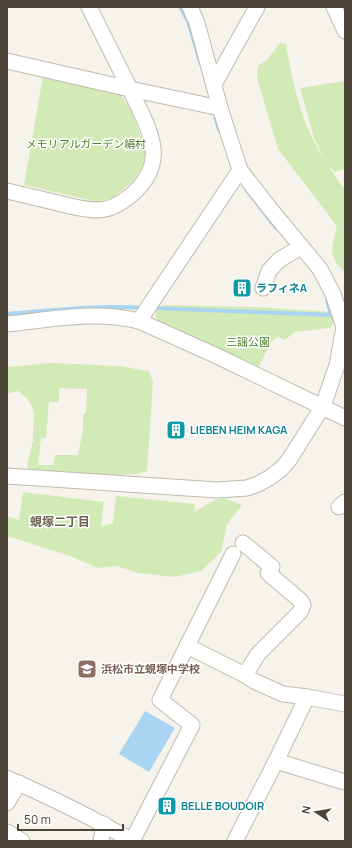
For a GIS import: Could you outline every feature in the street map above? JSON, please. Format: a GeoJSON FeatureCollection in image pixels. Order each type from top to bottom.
{"type":"FeatureCollection","features":[{"type":"Feature","properties":{"kind":"street"},"geometry":{"type":"LineString","coordinates":[[7,191],[71,206],[94,210],[106,210],[118,206],[134,193],[147,177],[152,168],[154,150],[150,134],[130,89],[89,7]]}},
{"type":"Feature","properties":{"kind":"street"},"geometry":{"type":"LineString","coordinates":[[7,476],[209,490],[247,488],[269,478],[281,469],[289,460],[323,406],[337,365],[342,316],[320,269],[296,250],[262,199],[237,174],[214,107],[214,84],[197,23],[190,7]]}},
{"type":"Feature","properties":{"kind":"street"},"geometry":{"type":"LineString","coordinates":[[214,84],[257,7]]}},
{"type":"Feature","properties":{"kind":"street"},"geometry":{"type":"LineString","coordinates":[[334,7],[345,31]]}},
{"type":"Feature","properties":{"kind":"street"},"geometry":{"type":"LineString","coordinates":[[7,61],[214,107]]}},
{"type":"Feature","properties":{"kind":"street"},"geometry":{"type":"LineString","coordinates":[[7,324],[79,317],[109,316],[128,318],[144,313],[237,174]]}},
{"type":"Feature","properties":{"kind":"street"},"geometry":{"type":"LineString","coordinates":[[263,288],[269,271],[279,260],[296,250]]}},
{"type":"Feature","properties":{"kind":"street"},"geometry":{"type":"LineString","coordinates":[[144,313],[217,356],[323,406],[345,418]]}},
{"type":"Feature","properties":{"kind":"street"},"geometry":{"type":"LineString","coordinates":[[243,543],[268,571],[301,601],[303,605],[300,612],[258,654],[245,675]]}},
{"type":"Feature","properties":{"kind":"street"},"geometry":{"type":"LineString","coordinates":[[7,803],[13,780],[104,824],[132,841],[192,725],[160,700],[233,554]]}},
{"type":"Feature","properties":{"kind":"street"},"geometry":{"type":"LineString","coordinates":[[187,646],[283,694],[345,704]]}},
{"type":"Feature","properties":{"kind":"street"},"geometry":{"type":"LineString","coordinates":[[235,841],[307,697]]}},
{"type":"Feature","properties":{"kind":"street"},"geometry":{"type":"LineString","coordinates":[[276,760],[345,782]]}},
{"type":"Feature","properties":{"kind":"street"},"geometry":{"type":"LineString","coordinates":[[101,841],[104,824]]}},
{"type":"Feature","properties":{"kind":"street"},"geometry":{"type":"LineString","coordinates":[[7,832],[22,841]]}},
{"type":"Feature","properties":{"kind":"green space"},"geometry":{"type":"Polygon","coordinates":[[[280,43],[286,44],[291,73],[299,103],[309,131],[323,157],[314,138],[300,88],[345,81],[345,169],[335,172],[328,165],[341,185],[345,188],[345,273],[335,261],[332,251],[337,226],[278,149],[257,78],[258,66],[267,60],[280,43]]]}},
{"type":"Feature","properties":{"kind":"green space","name":"メモリアルガーデン絹村"},"geometry":{"type":"Polygon","coordinates":[[[43,76],[120,93],[132,112],[146,151],[143,166],[134,180],[114,197],[98,202],[24,185],[43,76]]]}},
{"type":"Feature","properties":{"kind":"green space","name":"三謡公園"},"geometry":{"type":"Polygon","coordinates":[[[164,305],[256,307],[333,312],[334,323],[330,328],[295,332],[285,340],[278,337],[273,340],[257,369],[165,328],[156,316],[156,310],[164,305]]]}},
{"type":"Feature","properties":{"kind":"green space"},"geometry":{"type":"Polygon","coordinates":[[[51,363],[118,366],[149,371],[153,382],[147,471],[138,474],[86,476],[29,471],[27,466],[33,441],[36,441],[33,440],[34,419],[32,407],[25,396],[18,391],[7,394],[7,367],[51,363]],[[59,388],[59,402],[49,402],[46,438],[41,438],[38,465],[53,465],[55,455],[78,455],[83,430],[83,414],[86,413],[87,389],[59,388]]]}},
{"type":"Feature","properties":{"kind":"green space"},"geometry":{"type":"Polygon","coordinates":[[[23,492],[104,502],[101,527],[113,523],[116,496],[195,504],[194,512],[215,500],[224,498],[242,505],[227,524],[221,552],[201,571],[175,577],[138,573],[117,566],[98,568],[70,556],[7,536],[7,516],[19,520],[23,492]]]}},
{"type":"Feature","properties":{"kind":"water"},"geometry":{"type":"Polygon","coordinates":[[[145,711],[175,728],[149,772],[119,754],[145,711]]]}},
{"type":"Feature","properties":{"kind":"waterway"},"geometry":{"type":"LineString","coordinates":[[180,7],[188,21],[201,65]]}},
{"type":"Feature","properties":{"kind":"waterway"},"geometry":{"type":"LineString","coordinates":[[214,112],[219,130]]}},
{"type":"Feature","properties":{"kind":"waterway"},"geometry":{"type":"LineString","coordinates":[[246,189],[276,228]]}},
{"type":"Feature","properties":{"kind":"waterway"},"geometry":{"type":"LineString","coordinates":[[327,300],[331,315]]}},
{"type":"Feature","properties":{"kind":"waterway"},"geometry":{"type":"LineString","coordinates":[[7,314],[93,308],[144,308]]}},
{"type":"Feature","properties":{"kind":"waterway"},"geometry":{"type":"LineString","coordinates":[[151,308],[332,315]]}},
{"type":"Feature","properties":{"kind":"place","name":"ラフィネA"},"geometry":{"type":"Point","coordinates":[242,288]}},
{"type":"Feature","properties":{"kind":"place","name":"LIEBEN HEIM KAGA"},"geometry":{"type":"Point","coordinates":[176,430]}},
{"type":"Feature","properties":{"kind":"place","name":"浜松市立蜆塚中学校"},"geometry":{"type":"Point","coordinates":[87,669]}},
{"type":"Feature","properties":{"kind":"place","name":"BELLE BOUDOIR"},"geometry":{"type":"Point","coordinates":[167,806]}},
{"type":"Feature","properties":{"kind":"district","name":"蜆塚二丁目"},"geometry":{"type":"Point","coordinates":[60,522]}}]}
